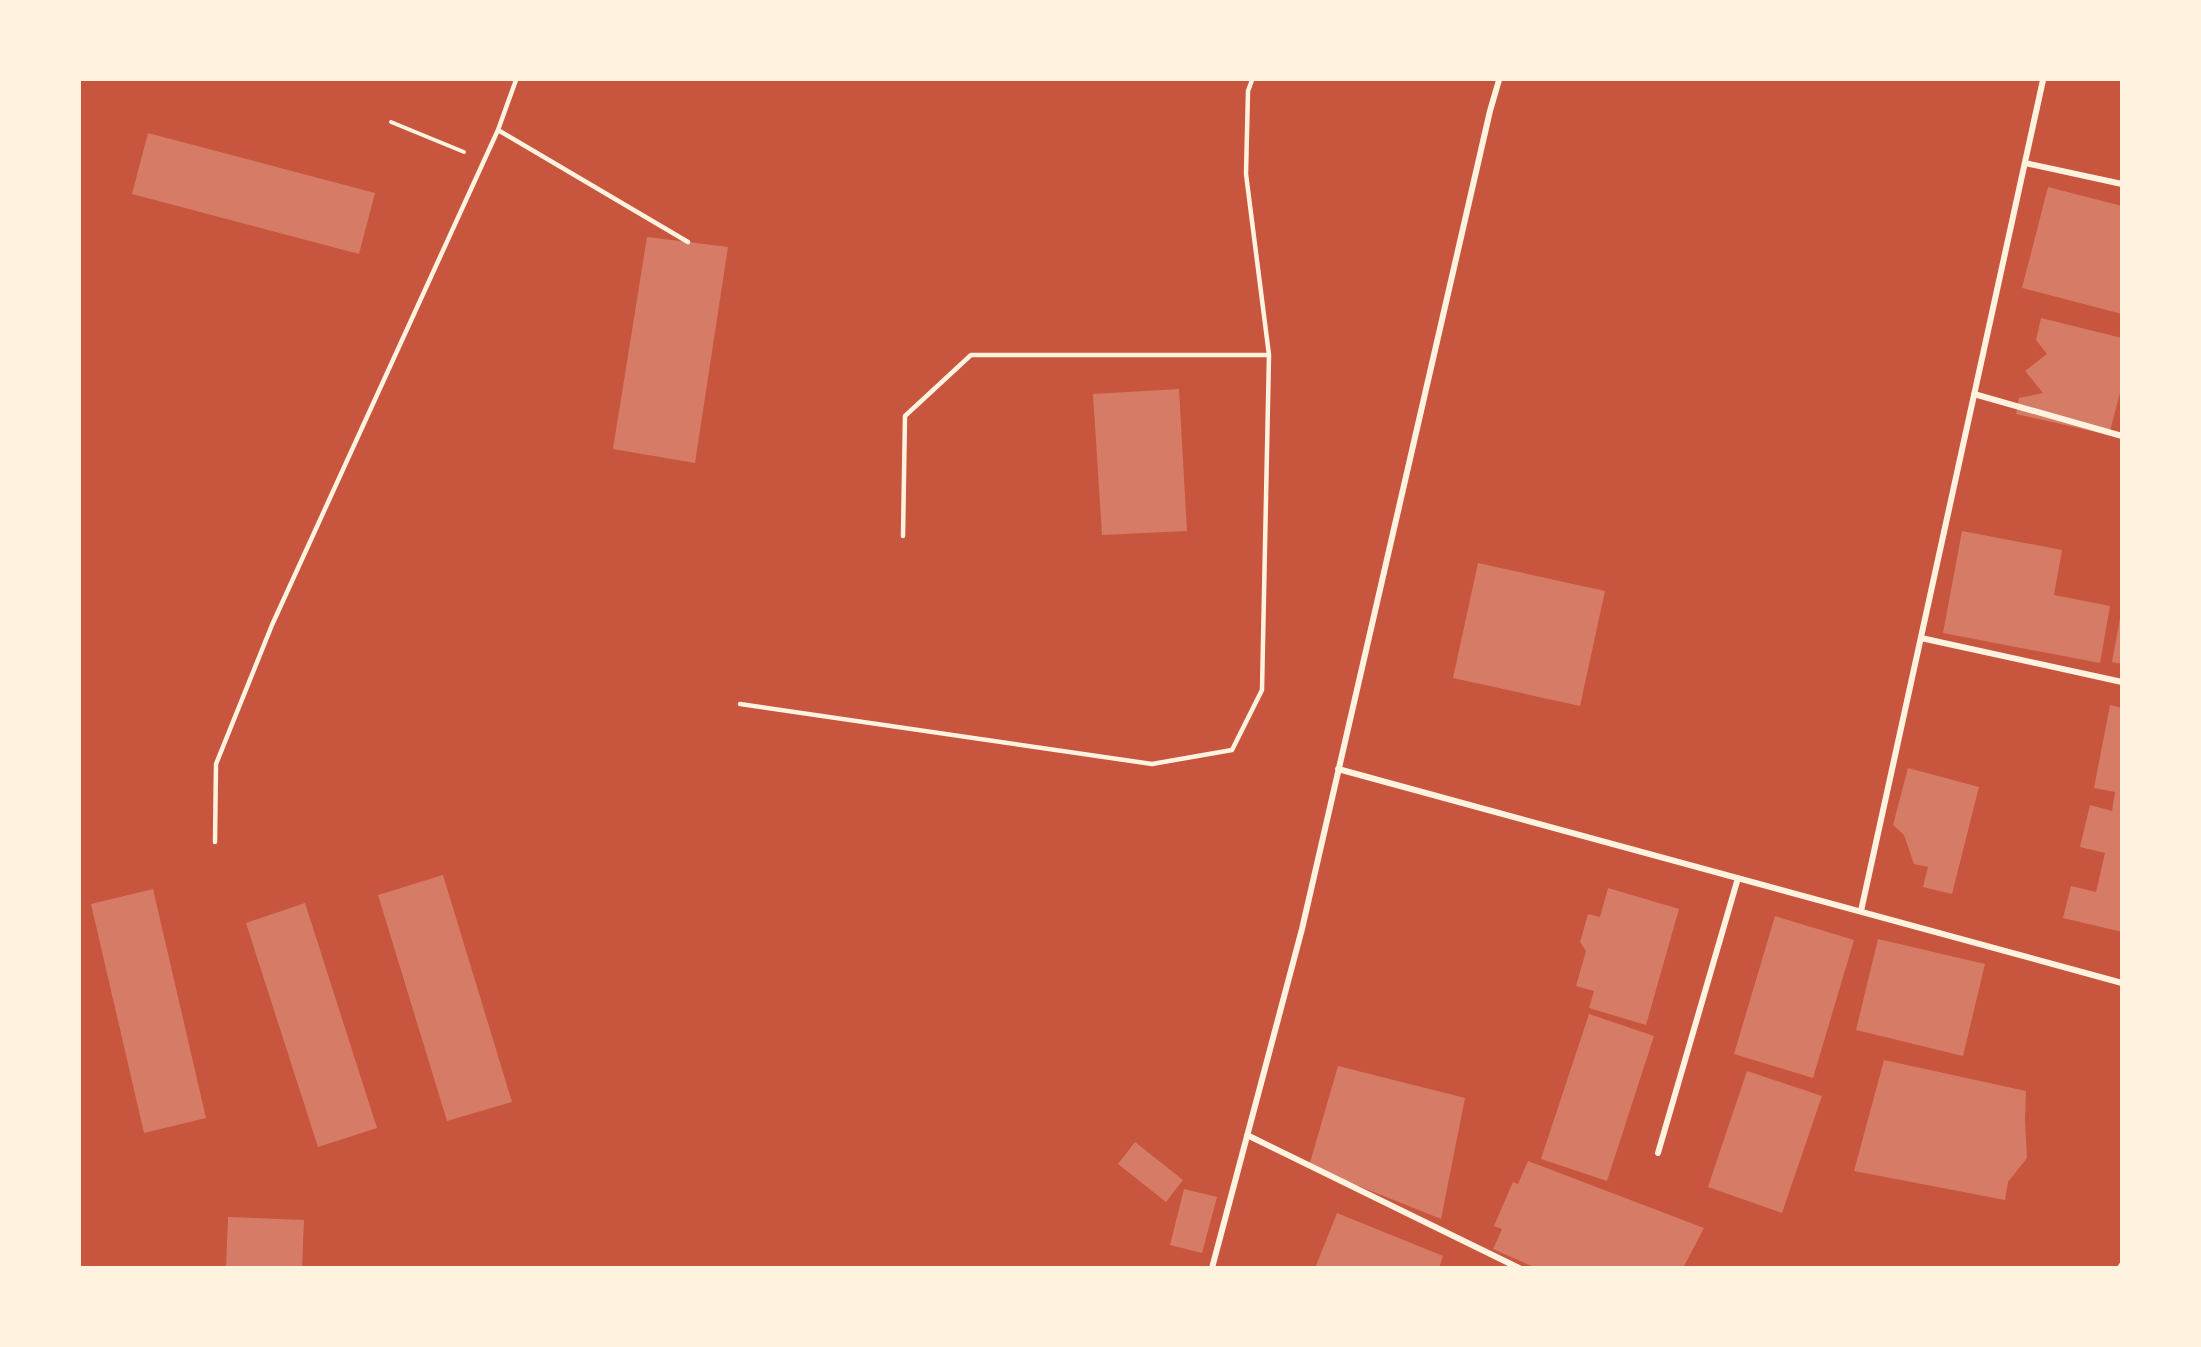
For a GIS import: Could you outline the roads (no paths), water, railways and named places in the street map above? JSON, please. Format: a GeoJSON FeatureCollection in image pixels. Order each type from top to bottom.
{"type":"FeatureCollection","features":[{"type":"Feature","properties":{"kind":"street"},"geometry":{"type":"LineString","coordinates":[[1212,1268],[1302,929],[1487,123],[1499,80]]}},
{"type":"Feature","properties":{"kind":"street"},"geometry":{"type":"LineString","coordinates":[[1861,911],[2043,80]]}},
{"type":"Feature","properties":{"kind":"street"},"geometry":{"type":"LineString","coordinates":[[2025,163],[2121,184]]}},
{"type":"Feature","properties":{"kind":"street"},"geometry":{"type":"LineString","coordinates":[[1974,394],[2121,436]]}},
{"type":"Feature","properties":{"kind":"street"},"geometry":{"type":"LineString","coordinates":[[1921,638],[2121,682]]}},
{"type":"Feature","properties":{"kind":"street"},"geometry":{"type":"LineString","coordinates":[[1338,769],[2121,983]]}},
{"type":"Feature","properties":{"kind":"street"},"geometry":{"type":"LineString","coordinates":[[1658,1153],[1738,878]]}},
{"type":"Feature","properties":{"kind":"street"},"geometry":{"type":"LineString","coordinates":[[1247,1135],[1519,1268]]}},
{"type":"Feature","properties":{"kind":"lane"},"geometry":{"type":"LineString","coordinates":[[215,842],[216,764],[272,625],[498,130],[516,80]]}},
{"type":"Feature","properties":{"kind":"lane"},"geometry":{"type":"LineString","coordinates":[[740,704],[1152,764],[1232,750],[1263,690],[1269,356],[1246,174],[1248,91],[1252,80]]}},
{"type":"Feature","properties":{"kind":"lane"},"geometry":{"type":"LineString","coordinates":[[498,130],[688,242]]}},
{"type":"Feature","properties":{"kind":"lane"},"geometry":{"type":"LineString","coordinates":[[903,536],[905,416],[971,355],[1269,356]]}}]}
